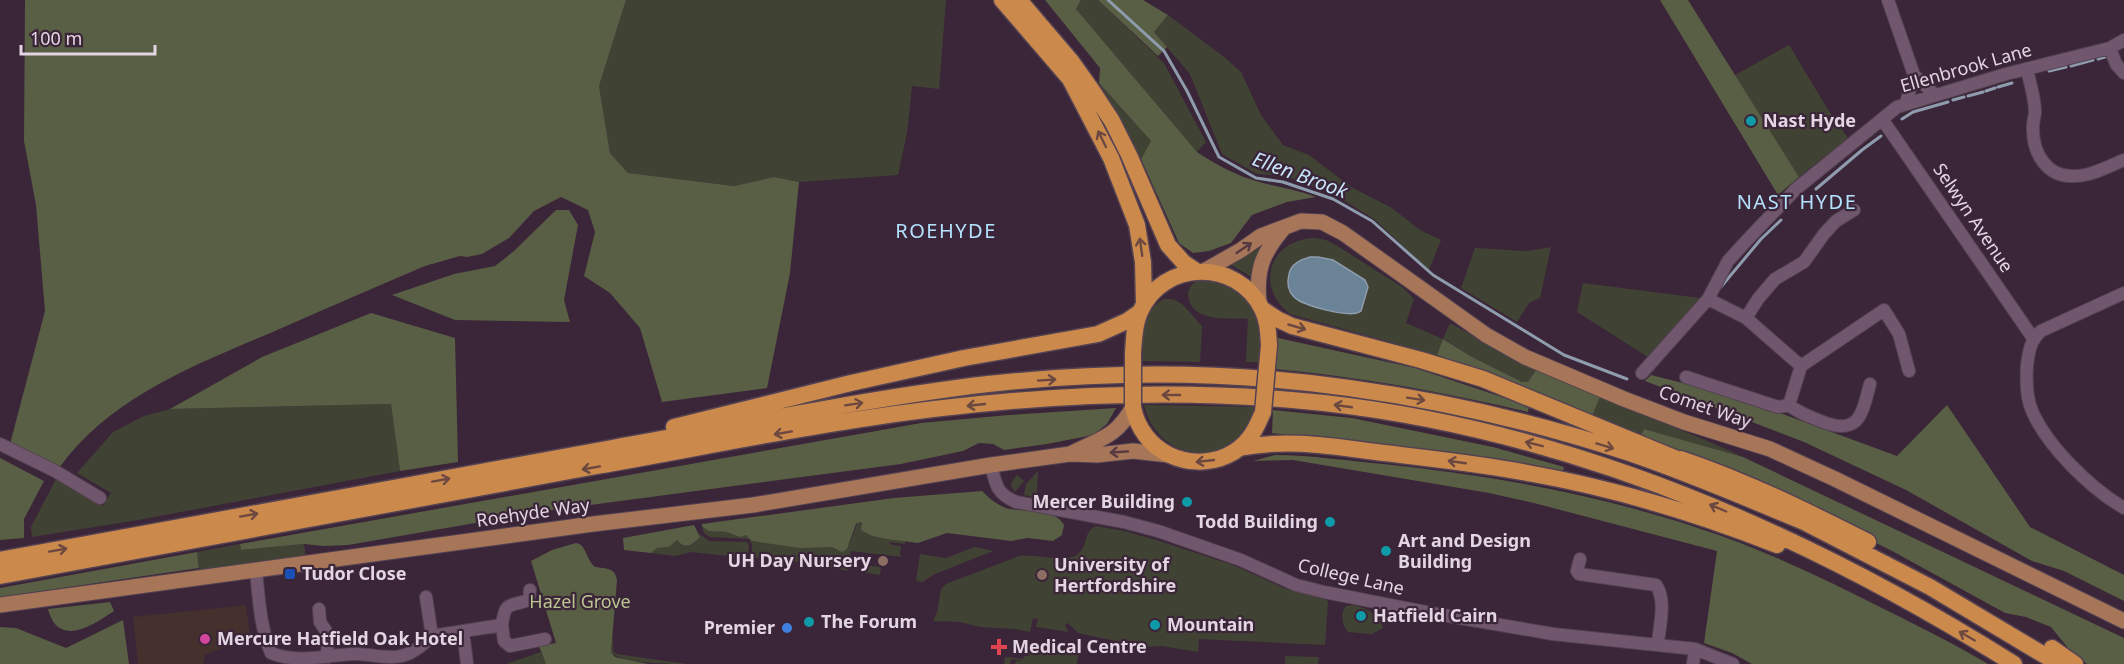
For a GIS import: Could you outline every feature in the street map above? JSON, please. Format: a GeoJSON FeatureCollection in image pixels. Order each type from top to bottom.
{"type":"FeatureCollection","features":[{"type":"Feature","properties":{"kind":"highway"},"geometry":{"type":"LineString","coordinates":[[1002,0],[1071,80],[1111,158],[1137,225],[1143,262],[1142,308],[1134,338],[1132,407],[1145,436],[1169,455],[1192,462],[1205,462],[1223,457],[1239,448],[1251,436],[1263,412],[1269,345],[1268,324],[1261,306]]}},
{"type":"Feature","properties":{"kind":"highway"},"geometry":{"type":"LineString","coordinates":[[1019,0],[1071,61],[1112,121],[1168,245],[1184,263],[1200,271],[1229,277],[1242,284],[1277,320],[1292,326],[1421,360],[1483,380],[1663,452],[1720,472],[1777,497],[1980,603],[2076,664]]}},
{"type":"Feature","properties":{"kind":"highway"},"geometry":{"type":"LineString","coordinates":[[610,449],[645,435],[851,383],[964,358],[1098,333],[1127,321],[1166,281],[1175,276],[1200,271]]}},
{"type":"Feature","properties":{"kind":"highway"},"geometry":{"type":"LineString","coordinates":[[0,560],[832,408],[992,384],[1090,376],[1233,377],[1346,387],[1440,403],[1519,420],[1661,465],[1810,525]]}},
{"type":"Feature","properties":{"kind":"highway"},"geometry":{"type":"LineString","coordinates":[[0,576],[853,420],[1005,402],[1101,396],[1229,396],[1324,403],[1404,415],[1544,447],[1632,475],[1713,505],[1845,566],[2014,664]]}},
{"type":"Feature","properties":{"kind":"highway"},"geometry":{"type":"LineString","coordinates":[[1239,448],[1261,443],[1289,442],[1454,461],[1570,481],[1647,501],[1721,524],[1777,545],[1920,608]]}},
{"type":"Feature","properties":{"kind":"highway"},"geometry":{"type":"LineString","coordinates":[[1663,452],[1930,587],[2059,664]]}},
{"type":"Feature","properties":{"kind":"main road","name":"Comet Way"},"geometry":{"type":"LineString","coordinates":[[1200,271],[1241,250],[1261,236],[1285,226],[1301,221],[1322,222],[1334,227],[1477,329],[1525,357],[1664,414],[1770,449],[2124,621]]}},
{"type":"Feature","properties":{"kind":"main road"},"geometry":{"type":"LineString","coordinates":[[1261,306],[1257,283],[1260,264],[1268,247],[1285,226]]}},
{"type":"Feature","properties":{"kind":"main road","name":"Roehyde Way"},"geometry":{"type":"LineString","coordinates":[[1070,454],[1113,433],[1124,423],[1132,407]]}},
{"type":"Feature","properties":{"kind":"main road","name":"Roehyde Way"},"geometry":{"type":"LineString","coordinates":[[0,605],[585,525],[753,505],[1070,454],[1097,455],[1132,451],[1169,455]]}},
{"type":"Feature","properties":{"kind":"street"},"geometry":{"type":"LineString","coordinates":[[1888,0],[1914,75],[1935,95]]}},
{"type":"Feature","properties":{"kind":"street","name":"Ellenbrook Lane"},"geometry":{"type":"LineString","coordinates":[[1642,373],[1708,299],[1728,261],[1796,189],[1898,107],[2006,74],[2110,48],[2124,40]]}},
{"type":"Feature","properties":{"kind":"street"},"geometry":{"type":"LineString","coordinates":[[2110,48],[2116,64],[2124,73]]}},
{"type":"Feature","properties":{"kind":"street"},"geometry":{"type":"LineString","coordinates":[[2027,70],[2035,110],[2034,141],[2038,154],[2047,168],[2057,174],[2077,176],[2124,160]]}},
{"type":"Feature","properties":{"kind":"street"},"geometry":{"type":"LineString","coordinates":[[1906,103],[1914,75]]}},
{"type":"Feature","properties":{"kind":"street","name":"Selwyn Avenue"},"geometry":{"type":"LineString","coordinates":[[1882,119],[2033,338]]}},
{"type":"Feature","properties":{"kind":"street"},"geometry":{"type":"LineString","coordinates":[[1746,318],[1775,279],[1804,262],[1836,221],[1854,210]]}},
{"type":"Feature","properties":{"kind":"street"},"geometry":{"type":"LineString","coordinates":[[2122,297],[2041,332],[2033,338],[2026,375],[2027,397],[2043,430],[2065,459],[2101,492],[2124,508]]}},
{"type":"Feature","properties":{"kind":"street"},"geometry":{"type":"LineString","coordinates":[[1708,299],[1746,318],[1801,366]]}},
{"type":"Feature","properties":{"kind":"street"},"geometry":{"type":"LineString","coordinates":[[1790,405],[1801,366],[1884,310],[1899,334],[1909,371]]}},
{"type":"Feature","properties":{"kind":"street"},"geometry":{"type":"LineString","coordinates":[[1686,377],[1778,407],[1790,405]]}},
{"type":"Feature","properties":{"kind":"street"},"geometry":{"type":"LineString","coordinates":[[1790,405],[1798,412],[1836,427],[1845,427],[1854,423],[1862,411],[1870,384]]}},
{"type":"Feature","properties":{"kind":"street"},"geometry":{"type":"LineString","coordinates":[[0,444],[55,471],[100,498]]}},
{"type":"Feature","properties":{"kind":"street","name":"College Lane"},"geometry":{"type":"LineString","coordinates":[[991,465],[996,487],[1010,499],[1158,531],[1241,560],[1296,585],[1431,613],[1553,634],[1695,649],[1733,664]]}},
{"type":"Feature","properties":{"kind":"street"},"geometry":{"type":"LineString","coordinates":[[1580,559],[1577,571],[1579,574],[1656,585],[1661,592],[1662,601],[1658,644]]}},
{"type":"Feature","properties":{"kind":"street"},"geometry":{"type":"LineString","coordinates":[[256,571],[264,635],[271,653],[282,658],[332,659],[356,654],[396,661],[426,643],[432,636],[502,625]]}},
{"type":"Feature","properties":{"kind":"street"},"geometry":{"type":"LineString","coordinates":[[530,590],[529,600],[510,604],[506,609],[502,625],[504,641],[510,645],[545,639]]}},
{"type":"Feature","properties":{"kind":"street"},"geometry":{"type":"LineString","coordinates":[[426,597],[432,636]]}},
{"type":"Feature","properties":{"kind":"street"},"geometry":{"type":"LineString","coordinates":[[319,609],[320,622],[326,631],[332,659]]}},
{"type":"Feature","properties":{"kind":"street"},"geometry":{"type":"LineString","coordinates":[[463,631],[467,664]]}},
{"type":"Feature","properties":{"kind":"street"},"geometry":{"type":"LineString","coordinates":[[1693,664],[1695,649]]}},
{"type":"Feature","properties":{"kind":"street"},"geometry":{"type":"LineString","coordinates":[[262,664],[271,653]]}},
{"type":"Feature","properties":{"kind":"shaded area"},"geometry":{"type":"Polygon","coordinates":[[[246,605],[250,636],[205,655],[203,664],[138,664],[133,617],[246,605]]]}},
{"type":"Feature","properties":{"kind":"green space"},"geometry":{"type":"Polygon","coordinates":[[[25,0],[626,0],[599,86],[610,153],[628,173],[734,186],[774,177],[799,182],[790,273],[767,388],[662,402],[640,328],[610,293],[584,276],[595,232],[588,210],[561,197],[534,211],[509,238],[482,254],[460,256],[425,266],[216,356],[157,385],[103,421],[59,468],[10,444],[45,311],[36,205],[24,141],[25,0]]]}},
{"type":"Feature","properties":{"kind":"green space"},"geometry":{"type":"Polygon","coordinates":[[[626,0],[946,0],[939,89],[912,86],[907,133],[898,175],[799,182],[774,177],[734,186],[628,173],[610,153],[599,86],[626,0]]]}},
{"type":"Feature","properties":{"kind":"green space"},"geometry":{"type":"Polygon","coordinates":[[[1045,0],[1081,0],[1076,9],[1197,152],[1240,176],[1316,197],[1287,202],[1252,215],[1231,243],[1209,251],[1193,253],[1179,243],[1141,159],[1151,141],[1099,83],[1100,68],[1045,0]]]}},
{"type":"Feature","properties":{"kind":"green space"},"geometry":{"type":"Polygon","coordinates":[[[1081,0],[1098,0],[1164,63],[1206,142],[1197,152],[1076,9],[1081,0]]]}},
{"type":"Feature","properties":{"kind":"green space"},"geometry":{"type":"Polygon","coordinates":[[[1098,0],[1143,0],[1168,15],[1154,32],[1167,47],[1158,56],[1098,0]]]}},
{"type":"Feature","properties":{"kind":"green space"},"geometry":{"type":"Polygon","coordinates":[[[1660,0],[1688,0],[1799,177],[1778,195],[1660,0]]]}},
{"type":"Feature","properties":{"kind":"green space"},"geometry":{"type":"Polygon","coordinates":[[[1168,15],[1241,72],[1261,115],[1283,145],[1309,155],[1351,187],[1392,208],[1420,230],[1441,240],[1429,270],[1374,219],[1335,195],[1285,176],[1257,174],[1222,154],[1190,74],[1154,32],[1168,15]]]}},
{"type":"Feature","properties":{"kind":"green space"},"geometry":{"type":"Polygon","coordinates":[[[1789,45],[1848,138],[1799,177],[1735,75],[1789,45]]]}},
{"type":"Feature","properties":{"kind":"green space"},"geometry":{"type":"Polygon","coordinates":[[[1099,83],[1151,141],[1141,159],[1099,83]]]}},
{"type":"Feature","properties":{"kind":"green space"},"geometry":{"type":"Polygon","coordinates":[[[556,210],[569,210],[578,225],[564,300],[570,322],[455,320],[392,295],[454,274],[495,266],[556,210]]]}},
{"type":"Feature","properties":{"kind":"green space"},"geometry":{"type":"Polygon","coordinates":[[[1315,238],[1326,240],[1402,287],[1414,299],[1406,323],[1443,339],[1450,323],[1536,370],[1528,382],[1522,382],[1472,357],[1444,339],[1437,355],[1290,314],[1279,303],[1272,290],[1270,278],[1272,266],[1278,255],[1287,246],[1300,240],[1315,238]],[[1333,260],[1295,264],[1288,276],[1288,283],[1307,305],[1358,314],[1363,307],[1368,287],[1365,280],[1333,260]]]}},
{"type":"Feature","properties":{"kind":"green space"},"geometry":{"type":"Polygon","coordinates":[[[1264,243],[1255,258],[1251,277],[1230,264],[1264,243]]]}},
{"type":"Feature","properties":{"kind":"green space"},"geometry":{"type":"Polygon","coordinates":[[[1551,247],[1540,298],[1529,303],[1517,322],[1461,288],[1475,248],[1528,251],[1551,247]]]}},
{"type":"Feature","properties":{"kind":"green space"},"geometry":{"type":"Polygon","coordinates":[[[1199,280],[1230,288],[1246,300],[1256,318],[1260,333],[1259,362],[1246,362],[1248,319],[1210,317],[1194,309],[1188,292],[1192,284],[1199,280]]]}},
{"type":"Feature","properties":{"kind":"green space"},"geometry":{"type":"Polygon","coordinates":[[[1583,283],[1700,298],[1648,357],[1577,312],[1583,283]]]}},
{"type":"Feature","properties":{"kind":"green space"},"geometry":{"type":"Polygon","coordinates":[[[1164,299],[1171,299],[1181,304],[1202,326],[1200,362],[1143,361],[1143,335],[1148,317],[1157,303],[1164,299]]]}},
{"type":"Feature","properties":{"kind":"green space"},"geometry":{"type":"Polygon","coordinates":[[[371,313],[455,338],[458,462],[400,471],[391,404],[170,409],[262,357],[371,313]]]}},
{"type":"Feature","properties":{"kind":"green space"},"geometry":{"type":"Polygon","coordinates":[[[1278,338],[1415,368],[1529,406],[1528,412],[1402,386],[1275,369],[1278,338]]]}},
{"type":"Feature","properties":{"kind":"green space"},"geometry":{"type":"Polygon","coordinates":[[[1443,339],[1472,357],[1522,382],[1528,382],[1536,370],[1600,397],[1592,416],[1437,355],[1443,339]]]}},
{"type":"Feature","properties":{"kind":"green space"},"geometry":{"type":"Polygon","coordinates":[[[1651,375],[1734,396],[1897,456],[1947,405],[2030,527],[2124,575],[2124,601],[2064,571],[2032,561],[1906,490],[1804,442],[1645,381],[1651,375]]]}},
{"type":"Feature","properties":{"kind":"green space"},"geometry":{"type":"Polygon","coordinates":[[[1600,397],[1743,457],[1644,429],[1641,435],[1592,416],[1600,397]]]}},
{"type":"Feature","properties":{"kind":"green space"},"geometry":{"type":"Polygon","coordinates":[[[391,404],[400,471],[138,520],[32,537],[31,527],[56,479],[103,506],[111,493],[77,473],[113,432],[144,416],[170,409],[391,404]]]}},
{"type":"Feature","properties":{"kind":"green space"},"geometry":{"type":"Polygon","coordinates":[[[1144,405],[1255,407],[1246,427],[1233,442],[1216,450],[1199,452],[1181,449],[1165,440],[1152,425],[1144,405]]]}},
{"type":"Feature","properties":{"kind":"green space"},"geometry":{"type":"Polygon","coordinates":[[[1116,408],[1107,424],[1093,435],[1047,444],[1004,450],[993,444],[979,443],[963,451],[901,464],[545,511],[348,545],[304,544],[241,550],[240,544],[921,423],[1116,408]]]}},
{"type":"Feature","properties":{"kind":"green space"},"geometry":{"type":"Polygon","coordinates":[[[1273,410],[1352,418],[1493,447],[1564,467],[1562,474],[1480,458],[1272,433],[1273,410]]]}},
{"type":"Feature","properties":{"kind":"green space"},"geometry":{"type":"Polygon","coordinates":[[[1644,429],[1743,457],[2124,638],[2124,664],[2087,664],[2073,654],[2051,627],[2026,617],[2005,613],[1894,552],[1783,496],[1641,435],[1644,429]]]}},
{"type":"Feature","properties":{"kind":"green space"},"geometry":{"type":"Polygon","coordinates":[[[1275,455],[1383,464],[1502,480],[1621,505],[1660,516],[1747,545],[1794,566],[1926,630],[1988,664],[1752,664],[1732,653],[1704,643],[1717,551],[1489,493],[1293,460],[1253,461],[1275,455]]]}},
{"type":"Feature","properties":{"kind":"green space"},"geometry":{"type":"Polygon","coordinates":[[[0,458],[44,481],[24,519],[24,538],[0,540],[0,458]]]}},
{"type":"Feature","properties":{"kind":"green space"},"geometry":{"type":"Polygon","coordinates":[[[1037,472],[1037,493],[1033,497],[1024,495],[1026,484],[1037,472]]]}},
{"type":"Feature","properties":{"kind":"green space"},"geometry":{"type":"Polygon","coordinates":[[[1017,475],[1024,481],[1015,492],[1011,483],[1017,475]]]}},
{"type":"Feature","properties":{"kind":"green space"},"geometry":{"type":"Polygon","coordinates":[[[982,491],[993,501],[1006,508],[1053,515],[1064,525],[1062,535],[1053,541],[1028,538],[1011,541],[947,533],[918,543],[872,536],[861,530],[862,523],[860,522],[856,524],[847,549],[842,552],[831,547],[800,548],[752,541],[746,535],[741,537],[726,532],[711,531],[702,526],[702,524],[894,498],[982,491]]]}},
{"type":"Feature","properties":{"kind":"green space"},"geometry":{"type":"Polygon","coordinates":[[[860,522],[872,536],[905,541],[905,544],[889,542],[892,545],[901,546],[900,555],[902,557],[851,551],[848,571],[830,568],[828,565],[752,557],[752,544],[749,539],[709,537],[704,533],[702,526],[711,532],[726,532],[740,537],[747,535],[752,541],[831,547],[836,550],[849,545],[857,524],[860,522]]]}},
{"type":"Feature","properties":{"kind":"green space"},"geometry":{"type":"Polygon","coordinates":[[[694,525],[700,537],[689,545],[683,545],[677,540],[669,547],[657,548],[651,553],[624,550],[623,538],[694,525]]]}},
{"type":"Feature","properties":{"kind":"green space"},"geometry":{"type":"Polygon","coordinates":[[[1096,526],[1156,540],[1233,565],[1284,588],[1327,600],[1325,645],[1199,639],[1198,652],[1162,646],[1144,647],[1078,633],[1068,623],[1065,625],[1068,632],[1036,627],[1038,619],[1033,618],[1030,632],[980,627],[960,622],[933,621],[941,589],[946,584],[1019,556],[1067,558],[1074,556],[1082,550],[1089,532],[1096,526]]]}},
{"type":"Feature","properties":{"kind":"green space"},"geometry":{"type":"Polygon","coordinates":[[[700,534],[709,541],[747,542],[749,546],[747,558],[691,552],[675,556],[651,553],[657,548],[669,547],[678,540],[684,545],[690,545],[697,541],[700,534]]]}},
{"type":"Feature","properties":{"kind":"green space","name":"Hazel Grove"},"geometry":{"type":"Polygon","coordinates":[[[576,543],[580,544],[595,567],[609,569],[616,576],[611,652],[615,657],[648,664],[546,664],[539,646],[556,643],[531,561],[552,550],[576,543]]]}},
{"type":"Feature","properties":{"kind":"green space"},"geometry":{"type":"Polygon","coordinates":[[[240,544],[241,550],[304,544],[306,558],[200,572],[197,552],[240,544]]]}},
{"type":"Feature","properties":{"kind":"green space"},"geometry":{"type":"Polygon","coordinates":[[[975,547],[993,551],[935,574],[922,582],[916,581],[920,554],[946,558],[975,547]]]}},
{"type":"Feature","properties":{"kind":"green space"},"geometry":{"type":"Polygon","coordinates":[[[197,552],[199,568],[0,597],[0,588],[197,552]]]}},
{"type":"Feature","properties":{"kind":"green space"},"geometry":{"type":"Polygon","coordinates":[[[862,565],[881,567],[880,575],[861,572],[862,565]]]}},
{"type":"Feature","properties":{"kind":"green space"},"geometry":{"type":"Polygon","coordinates":[[[110,602],[114,611],[76,630],[67,631],[59,628],[48,609],[110,602]]]}},
{"type":"Feature","properties":{"kind":"green space"},"geometry":{"type":"Polygon","coordinates":[[[1353,605],[1372,612],[1379,619],[1383,628],[1372,634],[1348,632],[1342,615],[1346,606],[1353,605]]]}},
{"type":"Feature","properties":{"kind":"green space"},"geometry":{"type":"Polygon","coordinates":[[[123,620],[129,664],[0,664],[0,627],[16,628],[66,648],[123,620]]]}},
{"type":"Feature","properties":{"kind":"green space"},"geometry":{"type":"Polygon","coordinates":[[[613,635],[613,651],[617,654],[687,664],[646,662],[617,656],[611,652],[613,635]]]}},
{"type":"Feature","properties":{"kind":"green space"},"geometry":{"type":"Polygon","coordinates":[[[1014,640],[1059,649],[1079,650],[1077,664],[1015,664],[1016,661],[1023,661],[1011,659],[1010,664],[1004,664],[1005,657],[1023,659],[1024,656],[1029,656],[1030,649],[1013,644],[1014,640]]]}},
{"type":"Feature","properties":{"kind":"green space"},"geometry":{"type":"Polygon","coordinates":[[[541,652],[546,664],[506,664],[541,652]]]}},
{"type":"Feature","properties":{"kind":"green space"},"geometry":{"type":"Polygon","coordinates":[[[1285,656],[1319,657],[1318,664],[1285,664],[1285,656]]]}},
{"type":"Feature","properties":{"kind":"water"},"geometry":{"type":"Polygon","coordinates":[[[1310,257],[1333,260],[1365,280],[1368,287],[1361,311],[1348,313],[1328,310],[1299,301],[1294,297],[1288,286],[1290,271],[1296,263],[1310,257]]]}},
{"type":"Feature","properties":{"kind":"waterway","name":"Ellen Brook"},"geometry":{"type":"LineString","coordinates":[[1108,0],[1164,51],[1187,91],[1219,157],[1256,178],[1283,182],[1333,199],[1372,221],[1433,275],[1564,355],[1627,379]]}},
{"type":"Feature","properties":{"kind":"waterway","name":"Ellen Brook"},"geometry":{"type":"LineString","coordinates":[[2098,59],[2108,56]]}},
{"type":"Feature","properties":{"kind":"waterway","name":"Ellen Brook"},"geometry":{"type":"LineString","coordinates":[[2071,66],[2093,60]]}},
{"type":"Feature","properties":{"kind":"waterway","name":"Ellen Brook"},"geometry":{"type":"LineString","coordinates":[[2049,71],[2066,67]]}},
{"type":"Feature","properties":{"kind":"waterway","name":"Ellen Brook"},"geometry":{"type":"LineString","coordinates":[[1998,87],[2012,83]]}},
{"type":"Feature","properties":{"kind":"waterway","name":"Ellen Brook"},"geometry":{"type":"LineString","coordinates":[[1986,91],[1995,88]]}},
{"type":"Feature","properties":{"kind":"waterway","name":"Ellen Brook"},"geometry":{"type":"LineString","coordinates":[[1968,96],[1983,92]]}},
{"type":"Feature","properties":{"kind":"waterway","name":"Ellen Brook"},"geometry":{"type":"LineString","coordinates":[[1953,100],[1964,97]]}},
{"type":"Feature","properties":{"kind":"waterway","name":"Ellen Brook"},"geometry":{"type":"LineString","coordinates":[[1902,119],[1913,112],[1948,102]]}},
{"type":"Feature","properties":{"kind":"waterway","name":"Ellen Brook"},"geometry":{"type":"LineString","coordinates":[[1816,189],[1881,136]]}},
{"type":"Feature","properties":{"kind":"waterway","name":"Ellen Brook"},"geometry":{"type":"LineString","coordinates":[[1720,288],[1761,239],[1781,220]]}},
{"type":"Feature","properties":{"kind":"place","name":"Nast Hyde"},"geometry":{"type":"Point","coordinates":[1751,121]}},
{"type":"Feature","properties":{"kind":"place","name":"Mercer Building"},"geometry":{"type":"Point","coordinates":[1187,502]}},
{"type":"Feature","properties":{"kind":"place","name":"Todd Building"},"geometry":{"type":"Point","coordinates":[1330,522]}},
{"type":"Feature","properties":{"kind":"place","name":"Art and Design Building"},"geometry":{"type":"Point","coordinates":[1386,551]}},
{"type":"Feature","properties":{"kind":"place","name":"UH Day Nursery"},"geometry":{"type":"Point","coordinates":[883,561]}},
{"type":"Feature","properties":{"kind":"place","name":"Tudor Close"},"geometry":{"type":"Point","coordinates":[290,574]}},
{"type":"Feature","properties":{"kind":"place","name":"University of Hertfordshire"},"geometry":{"type":"Point","coordinates":[1042,575]}},
{"type":"Feature","properties":{"kind":"place","name":"Hatfield Cairn"},"geometry":{"type":"Point","coordinates":[1361,616]}},
{"type":"Feature","properties":{"kind":"place","name":"The Forum"},"geometry":{"type":"Point","coordinates":[809,622]}},
{"type":"Feature","properties":{"kind":"place","name":"Mountain"},"geometry":{"type":"Point","coordinates":[1155,625]}},
{"type":"Feature","properties":{"kind":"place","name":"Premier"},"geometry":{"type":"Point","coordinates":[787,628]}},
{"type":"Feature","properties":{"kind":"place","name":"Mercure Hatfield Oak Hotel"},"geometry":{"type":"Point","coordinates":[205,639]}},
{"type":"Feature","properties":{"kind":"place","name":"Medical Centre"},"geometry":{"type":"Point","coordinates":[999,647]}},
{"type":"Feature","properties":{"kind":"district","name":"NAST HYDE"},"geometry":{"type":"Point","coordinates":[1797,202]}},
{"type":"Feature","properties":{"kind":"district","name":"ROEHYDE"},"geometry":{"type":"Point","coordinates":[946,231]}}]}
